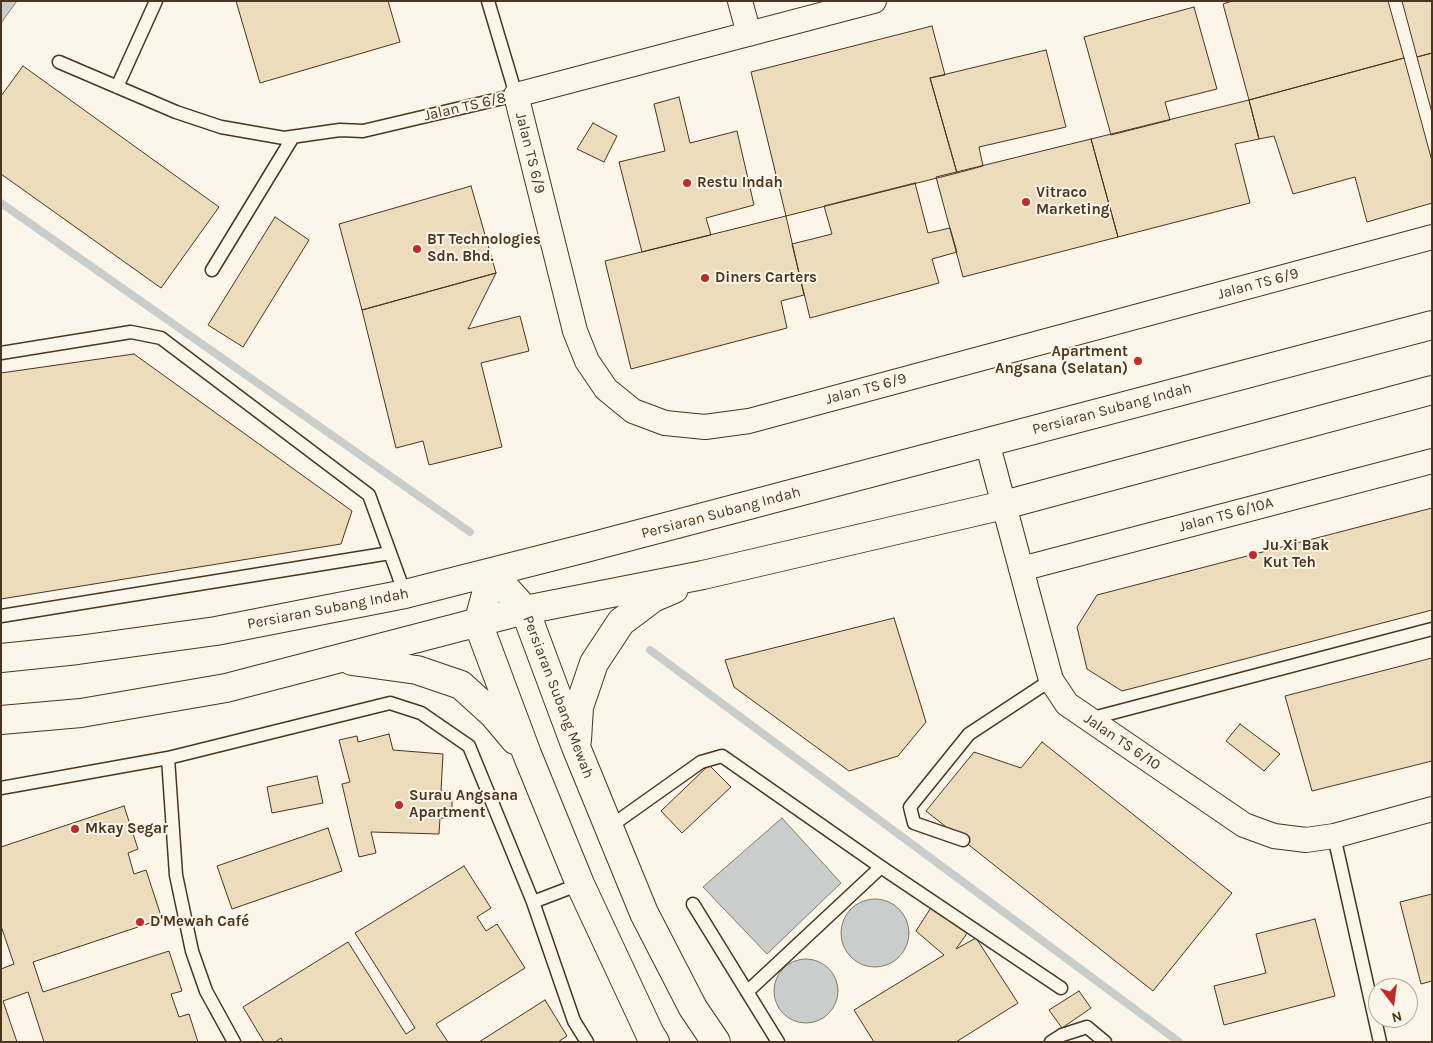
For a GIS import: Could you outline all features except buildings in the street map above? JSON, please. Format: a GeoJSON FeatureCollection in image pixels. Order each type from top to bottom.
{"type":"FeatureCollection","features":[{"type":"Feature","properties":{"kind":"main road","name":"Persiaran Subang Indah"},"geometry":{"type":"LineString","coordinates":[[1,658],[78,650],[216,630],[405,594],[492,573],[1432,325]]}},
{"type":"Feature","properties":{"kind":"main road"},"geometry":{"type":"LineString","coordinates":[[1,720],[81,713],[226,688],[525,610],[703,575],[1004,505],[1432,390]]}},
{"type":"Feature","properties":{"kind":"main road"},"geometry":{"type":"LineString","coordinates":[[492,573],[478,623],[527,754],[580,884],[655,1042]]}},
{"type":"Feature","properties":{"kind":"main road","name":"Persiaran Subang Mewah"},"geometry":{"type":"LineString","coordinates":[[492,573],[525,610],[576,748],[644,912],[693,1008],[716,1042]]}},
{"type":"Feature","properties":{"kind":"main road"},"geometry":{"type":"LineString","coordinates":[[576,748],[579,707],[594,663],[621,622],[653,598],[703,575]]}},
{"type":"Feature","properties":{"kind":"main road"},"geometry":{"type":"LineString","coordinates":[[341,659],[417,670],[461,685],[494,715],[527,754]]}},
{"type":"Feature","properties":{"kind":"street"},"geometry":{"type":"LineString","coordinates":[[740,1],[748,34]]}},
{"type":"Feature","properties":{"kind":"street","name":"Jalan TS 6/8"},"geometry":{"type":"LineString","coordinates":[[516,95],[874,1]]}},
{"type":"Feature","properties":{"kind":"street","name":"Jalan TS 6/9"},"geometry":{"type":"LineString","coordinates":[[516,95],[575,331],[587,361],[606,389],[633,411],[665,424],[705,427],[749,420],[1432,237]]}},
{"type":"Feature","properties":{"kind":"street","name":"Jalan TS 6/10"},"geometry":{"type":"LineString","coordinates":[[987,442],[1052,680],[1067,704],[1244,825],[1274,836],[1306,840],[1334,836],[1432,809]]}},
{"type":"Feature","properties":{"kind":"street","name":"Jalan TS 6/10A"},"geometry":{"type":"LineString","coordinates":[[1021,569],[1432,461]]}},
{"type":"Feature","properties":{"kind":"lane"},"geometry":{"type":"LineString","coordinates":[[117,87],[156,1]]}},
{"type":"Feature","properties":{"kind":"lane"},"geometry":{"type":"LineString","coordinates":[[488,1],[516,95]]}},
{"type":"Feature","properties":{"kind":"lane","name":"Jalan TS 6/8"},"geometry":{"type":"LineString","coordinates":[[59,62],[176,112],[221,127],[284,138],[340,130],[363,130],[516,95]]}},
{"type":"Feature","properties":{"kind":"lane"},"geometry":{"type":"LineString","coordinates":[[212,270],[293,137]]}},
{"type":"Feature","properties":{"kind":"lane"},"geometry":{"type":"LineString","coordinates":[[1,354],[131,332],[161,338],[369,495],[405,594]]}},
{"type":"Feature","properties":{"kind":"lane"},"geometry":{"type":"LineString","coordinates":[[1,616],[390,553]]}},
{"type":"Feature","properties":{"kind":"lane"},"geometry":{"type":"LineString","coordinates":[[1089,719],[1432,629]]}},
{"type":"Feature","properties":{"kind":"lane"},"geometry":{"type":"LineString","coordinates":[[963,840],[914,823],[910,807],[969,734],[1052,680]]}},
{"type":"Feature","properties":{"kind":"lane"},"geometry":{"type":"LineString","coordinates":[[1,788],[168,758],[390,703],[421,713],[469,746],[533,902],[574,1021],[587,1042]]}},
{"type":"Feature","properties":{"kind":"lane"},"geometry":{"type":"LineString","coordinates":[[608,828],[701,762],[722,756],[881,867],[1061,988]]}},
{"type":"Feature","properties":{"kind":"lane"},"geometry":{"type":"LineString","coordinates":[[168,758],[176,875],[192,951],[206,991],[234,1042]]}},
{"type":"Feature","properties":{"kind":"lane"},"geometry":{"type":"LineString","coordinates":[[1334,836],[1380,1042]]}},
{"type":"Feature","properties":{"kind":"lane"},"geometry":{"type":"LineString","coordinates":[[747,992],[881,867]]}},
{"type":"Feature","properties":{"kind":"lane"},"geometry":{"type":"LineString","coordinates":[[533,902],[580,884]]}},
{"type":"Feature","properties":{"kind":"lane"},"geometry":{"type":"LineString","coordinates":[[693,904],[778,1042]]}},
{"type":"Feature","properties":{"kind":"lane"},"geometry":{"type":"LineString","coordinates":[[1051,1042],[1062,1035],[1087,1027],[1105,1042]]}},
{"type":"Feature","properties":{"kind":"shaded area"},"geometry":{"type":"Polygon","coordinates":[[[1,1],[17,1],[1,23],[1,1]]]}},
{"type":"Feature","properties":{"kind":"shaded area"},"geometry":{"type":"Polygon","coordinates":[[[782,818],[841,883],[767,954],[703,887],[782,818]]]}},
{"type":"Feature","properties":{"kind":"shaded area"},"geometry":{"type":"Polygon","coordinates":[[[875,899],[888,901],[899,909],[907,920],[909,933],[907,946],[899,957],[888,965],[875,967],[862,965],[851,957],[843,946],[841,933],[843,920],[851,909],[862,901],[875,899]]]}},
{"type":"Feature","properties":{"kind":"shaded area"},"geometry":{"type":"Polygon","coordinates":[[[806,959],[818,962],[829,968],[835,979],[838,991],[835,1003],[829,1014],[818,1020],[806,1023],[794,1020],[783,1014],[777,1003],[774,991],[777,979],[783,968],[794,962],[806,959]]]}},
{"type":"Feature","properties":{"kind":"waterway"},"geometry":{"type":"LineString","coordinates":[[1,203],[470,532]]}},
{"type":"Feature","properties":{"kind":"waterway"},"geometry":{"type":"LineString","coordinates":[[650,650],[1179,1042]]}},
{"type":"Feature","properties":{"kind":"place","name":"Restu Indah"},"geometry":{"type":"Point","coordinates":[687,183]}},
{"type":"Feature","properties":{"kind":"place","name":"Vitraco Marketing"},"geometry":{"type":"Point","coordinates":[1026,202]}},
{"type":"Feature","properties":{"kind":"place","name":"BT Technologies Sdn. Bhd."},"geometry":{"type":"Point","coordinates":[417,249]}},
{"type":"Feature","properties":{"kind":"place","name":"Diners Carters"},"geometry":{"type":"Point","coordinates":[705,278]}},
{"type":"Feature","properties":{"kind":"place","name":"Apartment Angsana (Selatan)"},"geometry":{"type":"Point","coordinates":[1138,361]}},
{"type":"Feature","properties":{"kind":"place","name":"Ju Xi Bak Kut Teh"},"geometry":{"type":"Point","coordinates":[1253,555]}},
{"type":"Feature","properties":{"kind":"place","name":"Surau Angsana Apartment"},"geometry":{"type":"Point","coordinates":[399,805]}},
{"type":"Feature","properties":{"kind":"place","name":"Mkay Segar"},"geometry":{"type":"Point","coordinates":[75,829]}},
{"type":"Feature","properties":{"kind":"place","name":"D'Mewah Café"},"geometry":{"type":"Point","coordinates":[140,922]}}]}
